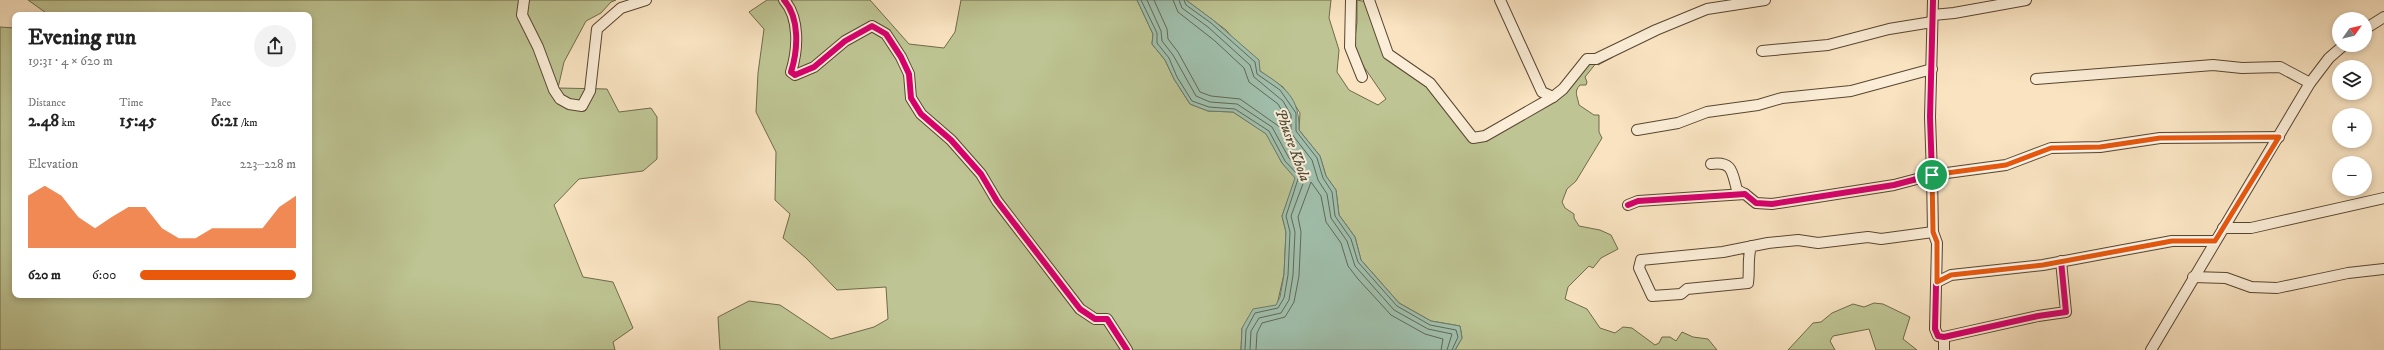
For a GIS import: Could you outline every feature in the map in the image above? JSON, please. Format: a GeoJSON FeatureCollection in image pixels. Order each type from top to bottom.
{"type":"FeatureCollection","features":[{"type":"Feature","properties":{"kind":"street"},"geometry":{"type":"LineString","coordinates":[[524,0],[522,15],[538,47],[554,90],[565,102],[582,106],[590,91],[596,29],[621,8],[646,0]]}},
{"type":"Feature","properties":{"kind":"street"},"geometry":{"type":"LineString","coordinates":[[784,0],[790,7],[796,30],[795,61],[791,72],[795,75],[814,67],[845,40],[872,26],[886,34],[909,74],[911,98],[921,114],[951,140],[981,174],[997,201],[1080,309],[1095,319],[1107,319],[1127,350]]}},
{"type":"Feature","properties":{"kind":"street"},"geometry":{"type":"LineString","coordinates":[[1351,0],[1350,47],[1362,77]]}},
{"type":"Feature","properties":{"kind":"street"},"geometry":{"type":"LineString","coordinates":[[1368,0],[1388,54],[1430,83],[1473,138],[1485,136],[1553,97],[1563,89],[1587,59],[1596,59],[1656,30],[1707,9],[1759,3],[1765,0]]}},
{"type":"Feature","properties":{"kind":"street"},"geometry":{"type":"LineString","coordinates":[[1500,0],[1542,92],[1553,97]]}},
{"type":"Feature","properties":{"kind":"street"},"geometry":{"type":"LineString","coordinates":[[1933,0],[1930,117],[1933,232],[1937,242],[1935,329],[1938,336],[1944,337],[2038,316],[2066,312],[2062,261]]}},
{"type":"Feature","properties":{"kind":"street"},"geometry":{"type":"LineString","coordinates":[[1762,51],[1828,45],[1954,13],[2026,0]]}},
{"type":"Feature","properties":{"kind":"street"},"geometry":{"type":"LineString","coordinates":[[2372,25],[2384,17]]}},
{"type":"Feature","properties":{"kind":"street"},"geometry":{"type":"LineString","coordinates":[[2151,350],[2193,277],[2279,137],[2310,83],[2329,58],[2336,52]]}},
{"type":"Feature","properties":{"kind":"street"},"geometry":{"type":"LineString","coordinates":[[2036,79],[2213,65],[2242,68],[2280,67],[2310,83]]}},
{"type":"Feature","properties":{"kind":"street"},"geometry":{"type":"LineString","coordinates":[[1637,130],[1678,123],[1707,112],[1758,105],[1782,98],[1851,91],[1932,69]]}},
{"type":"Feature","properties":{"kind":"street"},"geometry":{"type":"LineString","coordinates":[[1711,164],[1723,162],[1729,166],[1737,190],[1745,194],[1756,203],[1772,204],[1894,185],[1932,175],[2006,165],[2051,148],[2100,147],[2160,138],[2279,137]]}},
{"type":"Feature","properties":{"kind":"street"},"geometry":{"type":"LineString","coordinates":[[1628,205],[1638,201],[1745,194]]}},
{"type":"Feature","properties":{"kind":"street"},"geometry":{"type":"LineString","coordinates":[[2223,228],[2251,228],[2384,198]]}},
{"type":"Feature","properties":{"kind":"street"},"geometry":{"type":"LineString","coordinates":[[1751,246],[1747,262],[1750,271],[1748,283],[1687,288],[1681,294],[1652,296],[1639,268],[1641,260],[1722,252],[1751,246],[1798,240],[1818,243],[1868,237],[1881,239],[1900,238],[1933,232]]}},
{"type":"Feature","properties":{"kind":"street"},"geometry":{"type":"LineString","coordinates":[[1937,282],[1951,275],[2062,261],[2172,241],[2215,241]]}},
{"type":"Feature","properties":{"kind":"street"},"geometry":{"type":"LineString","coordinates":[[2193,277],[2226,278],[2251,287],[2277,288],[2348,273],[2384,269]]}},
{"type":"Feature","properties":{"kind":"street"},"geometry":{"type":"LineString","coordinates":[[1944,337],[1944,350]]}},
{"type":"Feature","properties":{"kind":"green space"},"geometry":{"type":"Polygon","coordinates":[[[28,0],[616,0],[611,2],[601,13],[586,21],[564,62],[558,88],[607,89],[619,112],[651,108],[657,117],[657,159],[643,171],[579,179],[554,205],[583,277],[613,282],[633,328],[613,342],[615,350],[0,350],[0,27],[12,28],[12,298],[312,298],[312,12],[45,12],[28,0]]]}},
{"type":"Feature","properties":{"kind":"green space"},"geometry":{"type":"Polygon","coordinates":[[[767,0],[870,0],[909,44],[944,48],[955,32],[961,0],[1137,0],[1153,34],[1152,44],[1165,60],[1174,79],[1190,104],[1208,111],[1233,112],[1267,134],[1282,163],[1296,178],[1282,216],[1286,232],[1284,274],[1277,305],[1242,328],[1241,350],[720,350],[718,317],[749,301],[780,305],[831,339],[874,327],[888,319],[886,287],[837,290],[806,258],[783,238],[790,214],[775,200],[776,152],[756,112],[758,73],[764,29],[749,12],[767,0]]]}},
{"type":"Feature","properties":{"kind":"green space"},"geometry":{"type":"Polygon","coordinates":[[[1186,0],[1331,0],[1329,18],[1339,50],[1337,72],[1349,90],[1378,105],[1386,99],[1364,67],[1354,46],[1357,22],[1357,0],[1367,2],[1387,55],[1432,89],[1464,128],[1471,142],[1518,122],[1589,64],[1596,60],[1613,57],[1598,65],[1597,62],[1585,77],[1587,82],[1586,85],[1580,85],[1577,90],[1576,95],[1579,105],[1594,115],[1599,115],[1599,132],[1602,138],[1576,181],[1567,189],[1562,202],[1565,208],[1574,214],[1574,218],[1579,226],[1600,230],[1611,235],[1618,249],[1601,258],[1593,268],[1589,266],[1568,287],[1565,299],[1587,309],[1600,328],[1615,333],[1623,327],[1632,328],[1655,345],[1659,343],[1662,337],[1670,337],[1676,341],[1682,332],[1693,337],[1708,339],[1717,350],[1455,350],[1462,338],[1460,326],[1431,321],[1399,303],[1361,260],[1355,237],[1339,215],[1336,190],[1326,176],[1320,156],[1299,130],[1300,113],[1283,87],[1260,71],[1226,30],[1186,0]]]}},
{"type":"Feature","properties":{"kind":"green space"},"geometry":{"type":"Polygon","coordinates":[[[1874,303],[1883,304],[1910,317],[1903,339],[1917,350],[1876,350],[1869,329],[1833,336],[1830,341],[1835,350],[1788,350],[1813,323],[1821,322],[1832,313],[1853,304],[1864,307],[1874,303]]]}},
{"type":"Feature","properties":{"kind":"water","name":"Phusre Khola"},"geometry":{"type":"Polygon","coordinates":[[[1137,0],[1186,0],[1213,20],[1259,60],[1260,71],[1284,88],[1294,101],[1299,119],[1299,130],[1320,156],[1326,176],[1336,190],[1339,215],[1355,237],[1361,260],[1399,303],[1431,321],[1460,326],[1462,338],[1455,350],[1241,350],[1242,328],[1253,309],[1276,305],[1280,297],[1284,274],[1286,232],[1282,216],[1295,178],[1282,163],[1266,134],[1233,112],[1208,111],[1190,104],[1174,79],[1165,60],[1152,44],[1153,34],[1137,0]]]}},
{"type":"Feature","properties":{"kind":"cycle path"},"geometry":{"type":"LineString","coordinates":[[784,0],[793,16],[795,25],[796,44],[791,72],[795,75],[814,67],[845,41],[872,26],[886,34],[901,57],[909,74],[911,98],[921,114],[951,140],[981,174],[997,201],[1080,309],[1095,319],[1107,319],[1127,350]]}},
{"type":"Feature","properties":{"kind":"cycle path"},"geometry":{"type":"LineString","coordinates":[[1933,0],[1930,117],[1932,175],[2006,165],[2051,148],[2100,147],[2160,138],[2279,137]]}},
{"type":"Feature","properties":{"kind":"cycle path"},"geometry":{"type":"LineString","coordinates":[[1628,205],[1638,201],[1745,194],[1756,203],[1772,204],[1894,185],[1932,175],[1933,232],[1937,243],[1935,329],[1938,336],[1944,337],[2038,316],[2066,312],[2061,261]]}},
{"type":"Feature","properties":{"kind":"route"},"geometry":{"type":"LineString","coordinates":[[2279,137],[2215,241],[2172,241],[2133,247],[2096,256],[2072,258],[2043,265],[2004,268],[1951,275],[1937,282],[1937,242],[1933,232],[1932,175],[2006,165],[2051,148],[2100,147],[2160,138],[2279,137]]}}]}
